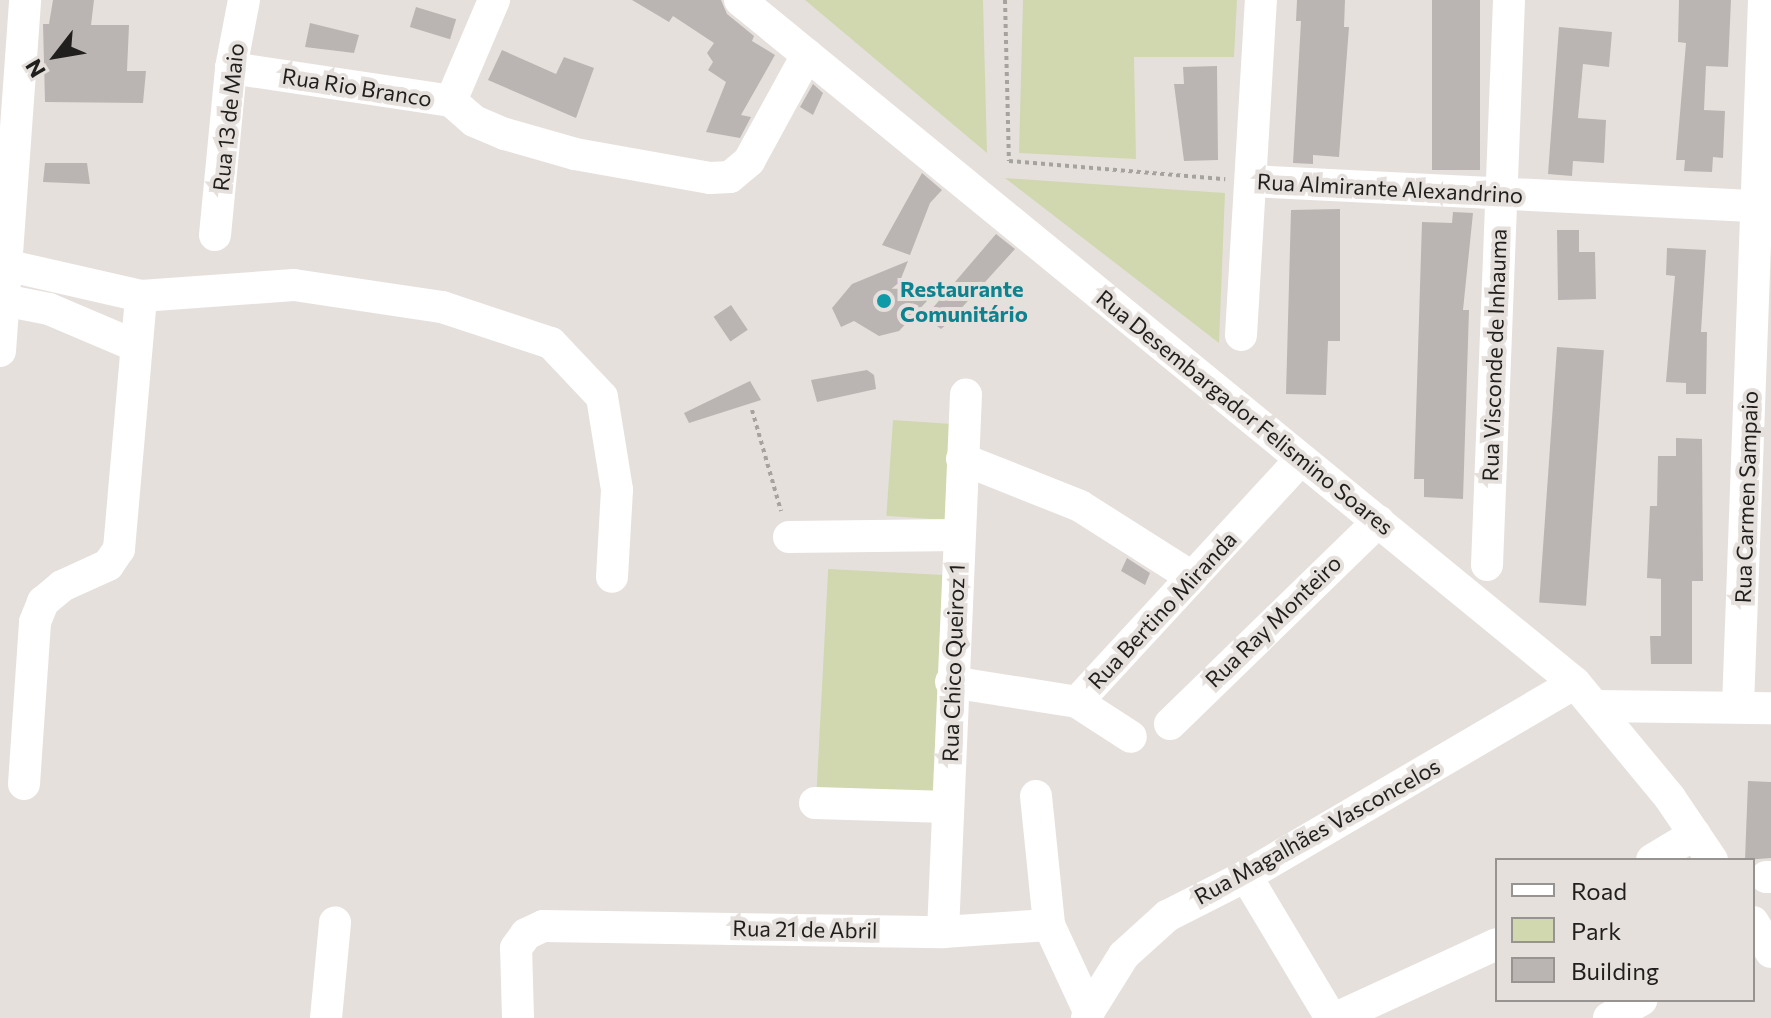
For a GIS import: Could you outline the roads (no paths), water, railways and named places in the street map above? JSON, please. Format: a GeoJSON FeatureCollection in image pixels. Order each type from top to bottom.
{"type":"FeatureCollection","features":[{"type":"Feature","properties":{"kind":"street"},"geometry":{"type":"LineString","coordinates":[[0,351],[25,0]]}},
{"type":"Feature","properties":{"kind":"street","name":"Rua 13 de Maio"},"geometry":{"type":"LineString","coordinates":[[215,235],[231,68],[244,0]]}},
{"type":"Feature","properties":{"kind":"street"},"geometry":{"type":"LineString","coordinates":[[451,101],[494,0]]}},
{"type":"Feature","properties":{"kind":"street","name":"Rua Desembargador Felismino Soares"},"geometry":{"type":"LineString","coordinates":[[740,0],[1300,460],[1379,521],[1586,694],[1703,847]]}},
{"type":"Feature","properties":{"kind":"street"},"geometry":{"type":"LineString","coordinates":[[1241,335],[1261,0]]}},
{"type":"Feature","properties":{"kind":"street","name":"Rua Visconde de Inhauma"},"geometry":{"type":"LineString","coordinates":[[1487,565],[1509,0]]}},
{"type":"Feature","properties":{"kind":"street","name":"Rua Carmen Sampaio"},"geometry":{"type":"LineString","coordinates":[[1738,706],[1764,207],[1764,0]]}},
{"type":"Feature","properties":{"kind":"street","name":"Rua Rio Branco"},"geometry":{"type":"LineString","coordinates":[[231,68],[451,101],[474,121],[505,134],[575,154],[710,178],[730,177],[749,161],[807,55]]}},
{"type":"Feature","properties":{"kind":"street","name":"Rua Almirante Alexandrino"},"geometry":{"type":"LineString","coordinates":[[1252,181],[1764,207]]}},
{"type":"Feature","properties":{"kind":"street"},"geometry":{"type":"LineString","coordinates":[[5,265],[141,296],[294,285],[442,307],[551,343],[602,397],[617,490],[612,577]]}},
{"type":"Feature","properties":{"kind":"street"},"geometry":{"type":"LineString","coordinates":[[24,784],[35,622],[43,602],[62,586],[108,565],[119,549],[134,345],[141,296]]}},
{"type":"Feature","properties":{"kind":"street"},"geometry":{"type":"LineString","coordinates":[[3,300],[49,309],[134,345]]}},
{"type":"Feature","properties":{"kind":"street","name":"Rua Chico Queiroz 1"},"geometry":{"type":"LineString","coordinates":[[943,932],[951,682],[966,394]]}},
{"type":"Feature","properties":{"kind":"street"},"geometry":{"type":"LineString","coordinates":[[962,459],[1080,506],[1192,577]]}},
{"type":"Feature","properties":{"kind":"street","name":"Rua Bertino Miranda"},"geometry":{"type":"LineString","coordinates":[[951,682],[1077,702],[1300,460]]}},
{"type":"Feature","properties":{"kind":"street","name":"Rua Ray Monteiro"},"geometry":{"type":"LineString","coordinates":[[1170,724],[1379,521]]}},
{"type":"Feature","properties":{"kind":"street"},"geometry":{"type":"LineString","coordinates":[[789,537],[958,535]]}},
{"type":"Feature","properties":{"kind":"street"},"geometry":{"type":"LineString","coordinates":[[1586,694],[1771,708]]}},
{"type":"Feature","properties":{"kind":"street","name":"Rua Magalhães Vasconcelos"},"geometry":{"type":"LineString","coordinates":[[1088,1014],[1124,955],[1167,916],[1586,694]]}},
{"type":"Feature","properties":{"kind":"street"},"geometry":{"type":"LineString","coordinates":[[1077,702],[1131,737]]}},
{"type":"Feature","properties":{"kind":"street"},"geometry":{"type":"LineString","coordinates":[[1036,796],[1049,925],[1088,1014]]}},
{"type":"Feature","properties":{"kind":"street"},"geometry":{"type":"LineString","coordinates":[[815,803],[948,807]]}},
{"type":"Feature","properties":{"kind":"street"},"geometry":{"type":"LineString","coordinates":[[1660,858],[1703,847]]}},
{"type":"Feature","properties":{"kind":"street"},"geometry":{"type":"LineString","coordinates":[[1246,876],[1347,1016],[1495,945]]}},
{"type":"Feature","properties":{"kind":"street"},"geometry":{"type":"LineString","coordinates":[[326,1018],[335,922]]}},
{"type":"Feature","properties":{"kind":"street","name":"Rua 21 de Abril"},"geometry":{"type":"LineString","coordinates":[[518,1018],[516,948],[526,934],[562,923],[943,932],[1049,925]]}},
{"type":"Feature","properties":{"kind":"street"},"geometry":{"type":"LineString","coordinates":[[1609,1018],[1637,1002]]}},
{"type":"Feature","properties":{"kind":"place","name":"Restaurante Comunitário"},"geometry":{"type":"Point","coordinates":[884,301]}}]}
